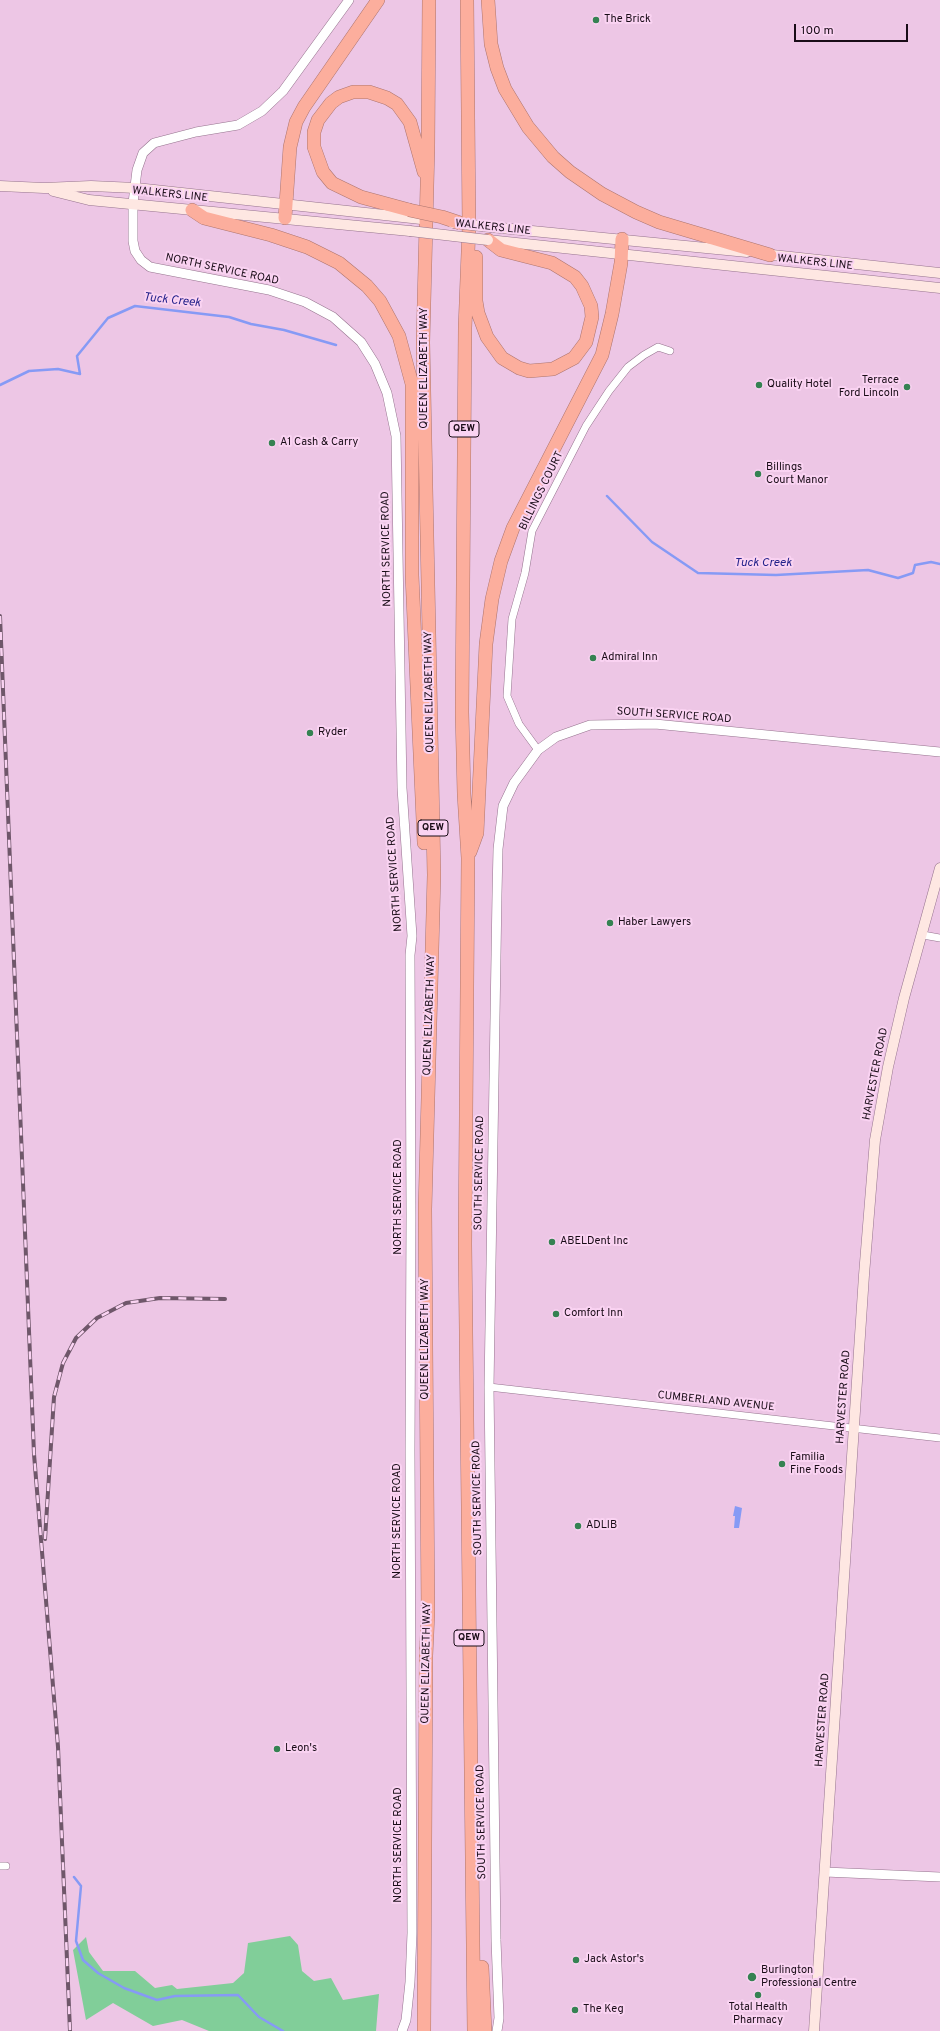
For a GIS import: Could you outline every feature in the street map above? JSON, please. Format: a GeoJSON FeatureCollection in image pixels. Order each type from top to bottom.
{"type":"FeatureCollection","features":[{"type":"Feature","properties":{"kind":"highway"},"geometry":{"type":"LineString","coordinates":[[285,218],[290,147],[296,122],[304,107],[378,0]]}},
{"type":"Feature","properties":{"kind":"highway","name":"QUEEN ELIZABETH WAY"},"geometry":{"type":"LineString","coordinates":[[424,2031],[426,1656],[428,1613],[425,1209],[434,875],[423,342],[429,0]]}},
{"type":"Feature","properties":{"kind":"highway","name":"QEW"},"geometry":{"type":"LineString","coordinates":[[467,0],[464,225],[465,328],[462,712],[468,858],[465,1244],[474,2031]]}},
{"type":"Feature","properties":{"kind":"highway"},"geometry":{"type":"LineString","coordinates":[[488,0],[491,44],[497,68],[505,89],[528,127],[553,157],[570,172],[602,194],[658,222],[770,255]]}},
{"type":"Feature","properties":{"kind":"highway"},"geometry":{"type":"LineString","coordinates":[[423,342],[425,177],[413,131],[404,113],[397,104],[387,98],[369,92],[353,92],[339,97],[325,110],[318,120],[314,132],[314,147],[323,172],[332,182],[361,197],[410,210],[442,217],[464,225],[476,253],[476,301],[482,326],[494,348],[510,364],[529,370],[553,369],[574,358],[586,342],[592,317],[591,306],[582,286],[575,277],[552,263],[501,250],[488,240]]}},
{"type":"Feature","properties":{"kind":"highway"},"geometry":{"type":"LineString","coordinates":[[192,210],[204,218],[271,235],[307,247],[339,262],[367,286],[380,301],[400,336],[412,384],[412,575],[425,851],[434,875]]}},
{"type":"Feature","properties":{"kind":"highway"},"geometry":{"type":"LineString","coordinates":[[468,858],[477,833],[486,644],[492,599],[501,561],[513,528],[602,355],[608,337],[622,239]]}},
{"type":"Feature","properties":{"kind":"highway"},"geometry":{"type":"LineString","coordinates":[[473,1921],[481,1953],[485,2031]]}},
{"type":"Feature","properties":{"kind":"main road","name":"WALKERS LINE"},"geometry":{"type":"LineString","coordinates":[[0,186],[44,188],[91,186],[136,188],[464,225],[622,239],[940,272]]}},
{"type":"Feature","properties":{"kind":"main road","name":"WALKERS LINE"},"geometry":{"type":"LineString","coordinates":[[44,188],[90,200],[285,218],[940,288]]}},
{"type":"Feature","properties":{"kind":"main road","name":"HARVESTER ROAD"},"geometry":{"type":"LineString","coordinates":[[814,2031],[854,1428],[875,1140],[888,1067],[904,998],[940,868]]}},
{"type":"Feature","properties":{"kind":"street","name":"NORTH SERVICE ROAD"},"geometry":{"type":"LineString","coordinates":[[349,0],[283,91],[262,111],[238,125],[196,132],[154,143],[144,153],[137,170],[133,203],[133,241],[135,251],[141,260],[150,267],[269,290],[305,302],[333,317],[361,342],[378,371],[387,393],[396,436],[402,788],[412,936],[410,955],[412,1933],[410,1982],[406,2020],[402,2031]]}},
{"type":"Feature","properties":{"kind":"street","name":"BILLINGS COURT"},"geometry":{"type":"LineString","coordinates":[[538,750],[519,724],[507,696],[512,619],[526,573],[532,531],[586,426],[609,391],[628,367],[644,355],[658,347],[670,350]]}},
{"type":"Feature","properties":{"kind":"street","name":"SOUTH SERVICE ROAD"},"geometry":{"type":"LineString","coordinates":[[498,2031],[489,1387],[498,849],[503,806],[508,792],[525,766],[538,750],[556,737],[590,725],[631,723],[940,752]]}},
{"type":"Feature","properties":{"kind":"street"},"geometry":{"type":"LineString","coordinates":[[922,935],[940,938]]}},
{"type":"Feature","properties":{"kind":"street","name":"CUMBERLAND AVENUE"},"geometry":{"type":"LineString","coordinates":[[489,1387],[940,1438]]}},
{"type":"Feature","properties":{"kind":"street"},"geometry":{"type":"LineString","coordinates":[[825,1872],[940,1877]]}},
{"type":"Feature","properties":{"kind":"street","name":"SOUTH SERVICE ROAD"},"geometry":{"type":"LineString","coordinates":[[499,2018],[503,2031]]}},
{"type":"Feature","properties":{"kind":"green space"},"geometry":{"type":"Polygon","coordinates":[[[290,1936],[298,1945],[302,1971],[314,1981],[331,1978],[343,2000],[379,1994],[376,2031],[209,2031],[182,2020],[153,2026],[113,2003],[86,2020],[73,1950],[86,1937],[89,1952],[103,1971],[135,1971],[155,1988],[172,1985],[177,1989],[233,1983],[244,1973],[248,1943],[290,1936]]]}},
{"type":"Feature","properties":{"kind":"water"},"geometry":{"type":"Polygon","coordinates":[[[735,1506],[742,1508],[739,1528],[734,1528],[735,1516],[733,1516],[735,1506]]]}},
{"type":"Feature","properties":{"kind":"waterway","name":"Tuck Creek"},"geometry":{"type":"LineString","coordinates":[[0,385],[29,371],[58,369],[80,374],[77,356],[108,318],[135,306],[229,317],[251,324],[284,330],[336,345]]}},
{"type":"Feature","properties":{"kind":"waterway","name":"Tuck Creek"},"geometry":{"type":"LineString","coordinates":[[607,496],[652,542],[698,573],[776,575],[868,570],[898,578],[913,573],[915,565],[931,562],[940,564]]}},
{"type":"Feature","properties":{"kind":"waterway"},"geometry":{"type":"LineString","coordinates":[[74,1877],[81,1886],[76,1941],[83,1960],[98,1973],[124,1988],[157,2000],[175,1996],[238,1995],[259,2017],[283,2031]]}},
{"type":"Feature","properties":{"kind":"railway"},"geometry":{"type":"LineString","coordinates":[[0,616],[34,1454],[58,1747],[70,2031]]}},
{"type":"Feature","properties":{"kind":"railway"},"geometry":{"type":"LineString","coordinates":[[45,1539],[54,1397],[63,1363],[76,1338],[97,1318],[126,1303],[160,1298],[225,1299]]}},
{"type":"Feature","properties":{"kind":"place","name":"The Brick"},"geometry":{"type":"Point","coordinates":[596,20]}},
{"type":"Feature","properties":{"kind":"place","name":"Quality Hotel"},"geometry":{"type":"Point","coordinates":[759,385]}},
{"type":"Feature","properties":{"kind":"place","name":"Terrace Ford Lincoln"},"geometry":{"type":"Point","coordinates":[907,387]}},
{"type":"Feature","properties":{"kind":"place","name":"A1 Cash & Carry"},"geometry":{"type":"Point","coordinates":[272,443]}},
{"type":"Feature","properties":{"kind":"place","name":"Billings Court Manor"},"geometry":{"type":"Point","coordinates":[758,474]}},
{"type":"Feature","properties":{"kind":"place","name":"Admiral Inn"},"geometry":{"type":"Point","coordinates":[593,658]}},
{"type":"Feature","properties":{"kind":"place","name":"Ryder"},"geometry":{"type":"Point","coordinates":[310,733]}},
{"type":"Feature","properties":{"kind":"place","name":"Haber Lawyers"},"geometry":{"type":"Point","coordinates":[610,923]}},
{"type":"Feature","properties":{"kind":"place","name":"ABELDent Inc"},"geometry":{"type":"Point","coordinates":[552,1242]}},
{"type":"Feature","properties":{"kind":"place","name":"Comfort Inn"},"geometry":{"type":"Point","coordinates":[556,1314]}},
{"type":"Feature","properties":{"kind":"place","name":"Familia Fine Foods"},"geometry":{"type":"Point","coordinates":[782,1464]}},
{"type":"Feature","properties":{"kind":"place","name":"ADLIB"},"geometry":{"type":"Point","coordinates":[578,1526]}},
{"type":"Feature","properties":{"kind":"place","name":"Leon's"},"geometry":{"type":"Point","coordinates":[277,1749]}},
{"type":"Feature","properties":{"kind":"place","name":"Jack Astor's"},"geometry":{"type":"Point","coordinates":[576,1960]}},
{"type":"Feature","properties":{"kind":"place","name":"Burlington Professional Centre"},"geometry":{"type":"Point","coordinates":[752,1977]}},
{"type":"Feature","properties":{"kind":"place","name":"Total Health Pharmacy"},"geometry":{"type":"Point","coordinates":[758,1995]}},
{"type":"Feature","properties":{"kind":"place","name":"The Keg"},"geometry":{"type":"Point","coordinates":[575,2010]}}]}
